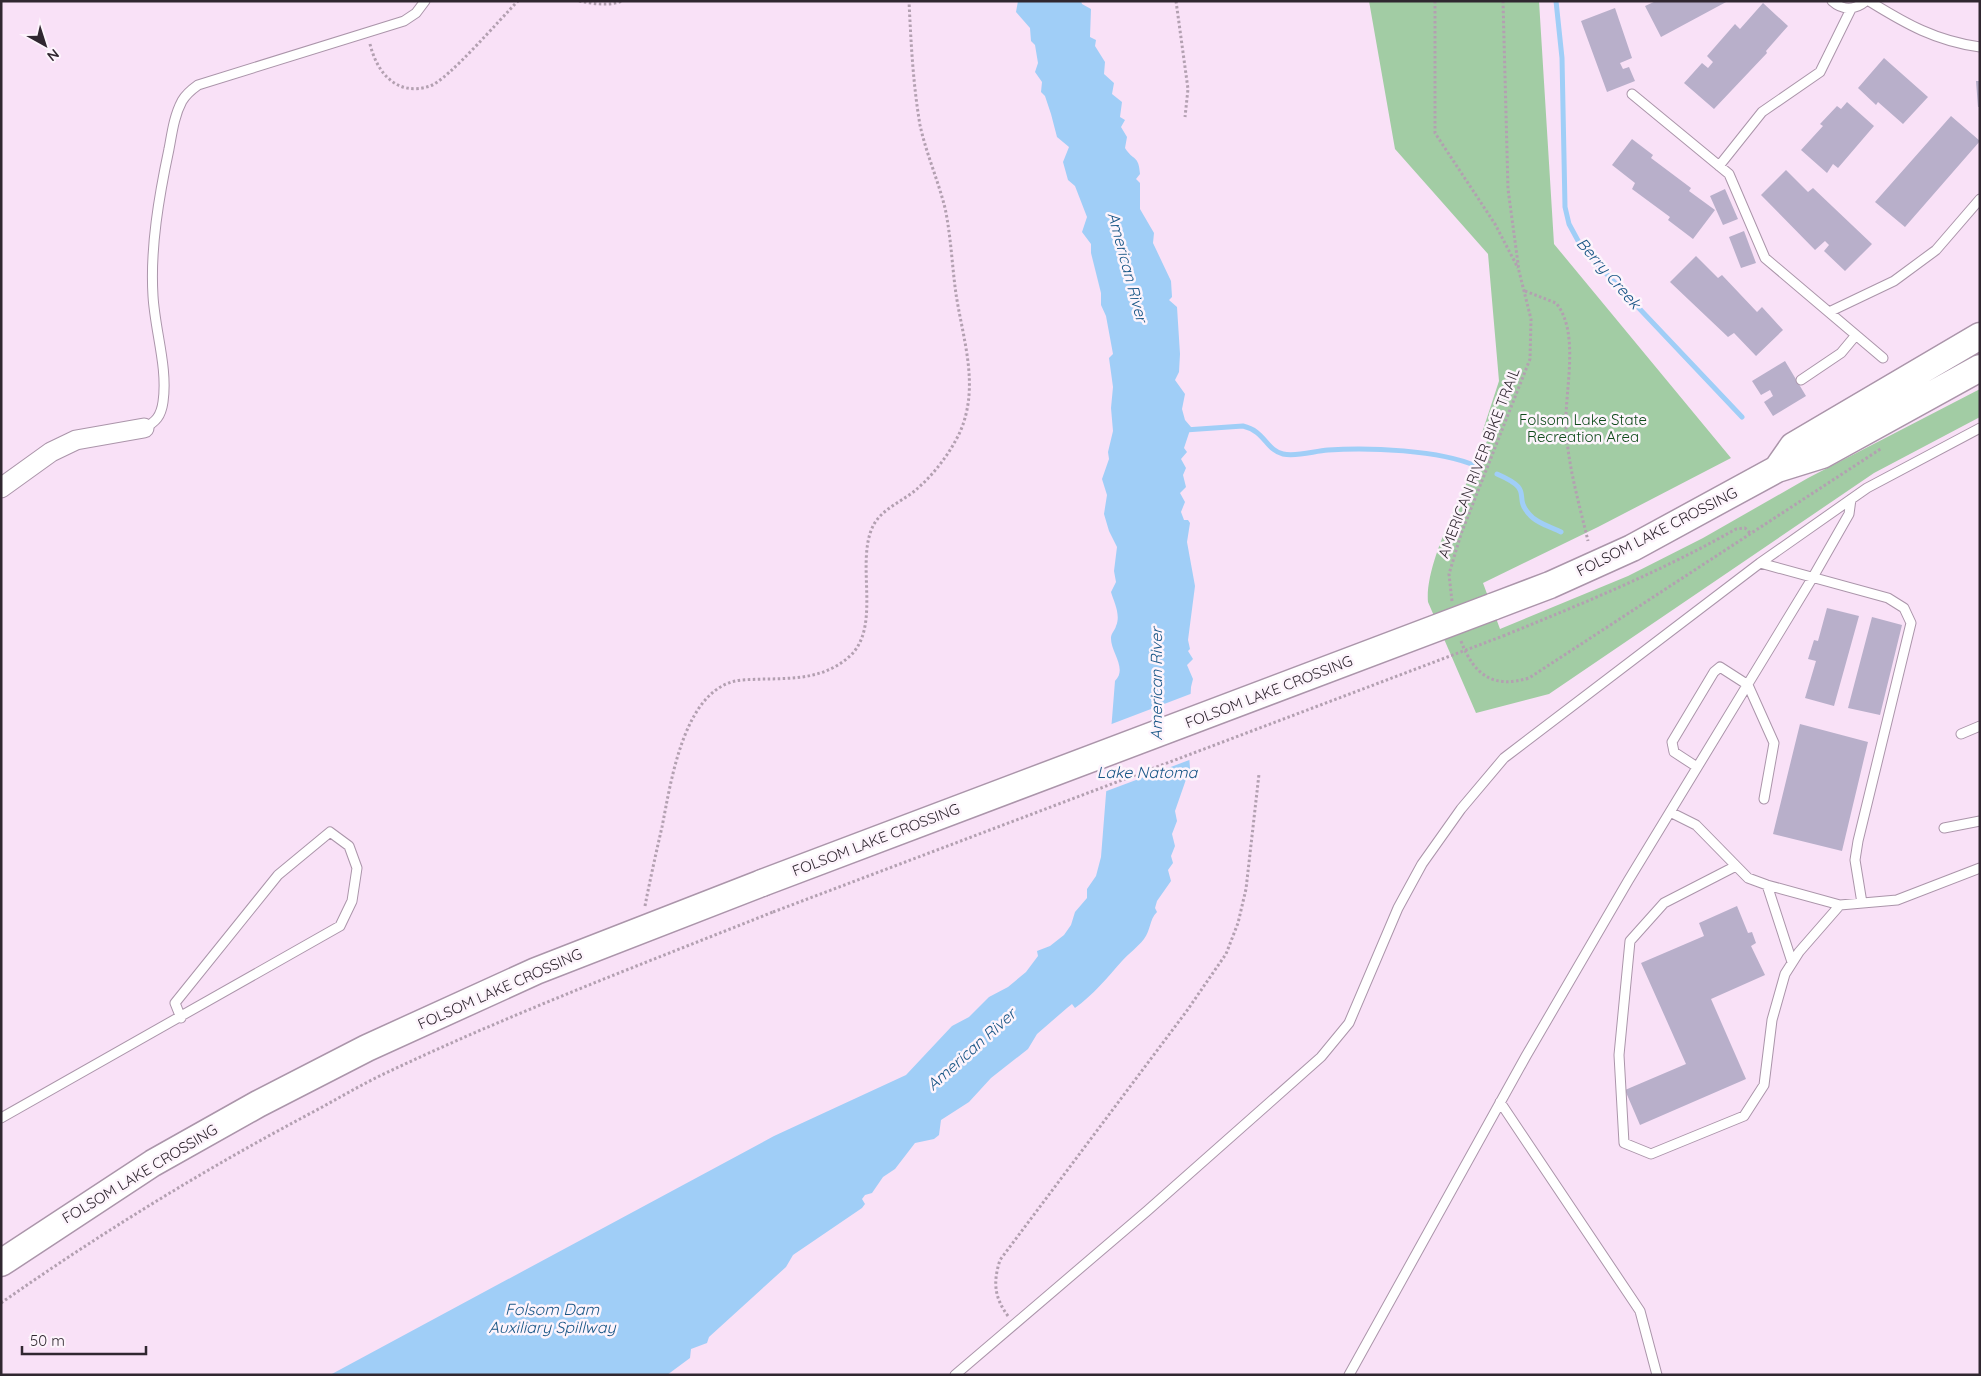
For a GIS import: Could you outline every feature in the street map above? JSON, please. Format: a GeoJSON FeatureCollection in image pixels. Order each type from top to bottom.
{"type":"FeatureCollection","features":[{"type":"Feature","properties":{"kind":"main road","name":"FOLSOM LAKE CROSSING"},"geometry":{"type":"LineString","coordinates":[[1777,470],[1793,446],[1980,336]]}},
{"type":"Feature","properties":{"kind":"main road","name":"FOLSOM LAKE CROSSING"},"geometry":{"type":"LineString","coordinates":[[1,1263],[153,1163],[258,1104],[469,1000],[640,929],[1550,585],[1632,548],[1777,470],[1822,455],[1980,368]]}},
{"type":"Feature","properties":{"kind":"street"},"geometry":{"type":"LineString","coordinates":[[1,488],[51,452],[76,440],[144,428]]}},
{"type":"Feature","properties":{"kind":"lane"},"geometry":{"type":"LineString","coordinates":[[144,428],[155,423],[160,416],[163,401],[162,369],[153,296],[154,258],[161,189],[176,117],[182,102],[190,91],[198,85],[404,21],[416,13],[425,1]]}},
{"type":"Feature","properties":{"kind":"lane"},"geometry":{"type":"LineString","coordinates":[[1832,1],[1842,8],[1851,9],[1868,1],[1919,30],[1953,44],[1980,47]]}},
{"type":"Feature","properties":{"kind":"lane"},"geometry":{"type":"LineString","coordinates":[[1719,166],[1762,112],[1820,72],[1851,9]]}},
{"type":"Feature","properties":{"kind":"lane"},"geometry":{"type":"LineString","coordinates":[[1632,94],[1729,174],[1765,258],[1883,358]]}},
{"type":"Feature","properties":{"kind":"lane"},"geometry":{"type":"LineString","coordinates":[[1829,312],[1894,281],[1936,250],[1980,199]]}},
{"type":"Feature","properties":{"kind":"lane"},"geometry":{"type":"LineString","coordinates":[[1801,380],[1841,353],[1856,336]]}},
{"type":"Feature","properties":{"kind":"lane"},"geometry":{"type":"LineString","coordinates":[[955,1375],[1147,1211],[1321,1057],[1349,1023],[1398,908],[1422,864],[1460,809],[1504,758],[1760,563],[1871,485],[1980,428]]}},
{"type":"Feature","properties":{"kind":"lane"},"geometry":{"type":"LineString","coordinates":[[1349,1375],[1500,1102],[1670,812],[1813,577],[1849,514],[1851,499]]}},
{"type":"Feature","properties":{"kind":"lane"},"geometry":{"type":"LineString","coordinates":[[1760,563],[1888,598],[1904,608],[1911,623],[1858,841],[1855,860],[1862,903]]}},
{"type":"Feature","properties":{"kind":"lane"},"geometry":{"type":"LineString","coordinates":[[1697,767],[1674,752],[1672,742],[1714,672],[1720,667],[1748,685],[1774,742],[1764,799]]}},
{"type":"Feature","properties":{"kind":"lane"},"geometry":{"type":"LineString","coordinates":[[1961,734],[1980,726]]}},
{"type":"Feature","properties":{"kind":"lane"},"geometry":{"type":"LineString","coordinates":[[1670,812],[1696,825],[1748,878],[1840,905],[1897,900],[1980,868]]}},
{"type":"Feature","properties":{"kind":"lane"},"geometry":{"type":"LineString","coordinates":[[1944,828],[1980,822]]}},
{"type":"Feature","properties":{"kind":"lane"},"geometry":{"type":"LineString","coordinates":[[1,1118],[181,1018],[340,926],[352,901],[357,868],[349,846],[330,832],[278,875],[175,1003],[181,1018]]}},
{"type":"Feature","properties":{"kind":"lane"},"geometry":{"type":"LineString","coordinates":[[1736,866],[1664,903],[1630,941],[1619,1055],[1624,1143],[1651,1154],[1744,1116],[1764,1085],[1772,1020],[1785,974],[1792,962],[1840,905]]}},
{"type":"Feature","properties":{"kind":"lane"},"geometry":{"type":"LineString","coordinates":[[1767,885],[1792,962]]}},
{"type":"Feature","properties":{"kind":"lane"},"geometry":{"type":"LineString","coordinates":[[1500,1102],[1640,1311],[1657,1375]]}},
{"type":"Feature","properties":{"kind":"path"},"geometry":{"type":"LineString","coordinates":[[368,33],[377,68],[387,78],[399,85],[415,88],[431,86],[445,76],[518,1]]}},
{"type":"Feature","properties":{"kind":"path"},"geometry":{"type":"LineString","coordinates":[[579,1],[593,4],[615,4],[623,1]]}},
{"type":"Feature","properties":{"kind":"path"},"geometry":{"type":"LineString","coordinates":[[640,929],[672,773],[686,733],[703,704],[726,683],[741,680],[794,679],[824,673],[849,657],[859,646],[865,631],[868,541],[874,524],[886,510],[917,489],[940,466],[960,432],[969,405],[970,367],[957,296],[945,209],[920,127],[911,55],[909,1]]}},
{"type":"Feature","properties":{"kind":"path"},"geometry":{"type":"LineString","coordinates":[[1176,1],[1188,89],[1185,117]]}},
{"type":"Feature","properties":{"kind":"path"},"geometry":{"type":"LineString","coordinates":[[1435,1],[1435,133],[1495,224],[1519,271]]}},
{"type":"Feature","properties":{"kind":"path","name":"AMERICAN RIVER BIKE TRAIL"},"geometry":{"type":"LineString","coordinates":[[1453,610],[1449,574],[1460,534],[1530,360],[1531,319],[1519,271],[1508,189],[1503,1]]}},
{"type":"Feature","properties":{"kind":"path"},"geometry":{"type":"LineString","coordinates":[[1524,290],[1556,303],[1567,326],[1571,374],[1566,423],[1575,484],[1588,541]]}},
{"type":"Feature","properties":{"kind":"path"},"geometry":{"type":"LineString","coordinates":[[1459,636],[1468,660],[1483,675],[1500,682],[1512,683],[1529,678],[1884,447]]}},
{"type":"Feature","properties":{"kind":"path"},"geometry":{"type":"LineString","coordinates":[[1,1303],[57,1264],[162,1197],[256,1142],[389,1071],[571,992],[773,912],[1503,636],[1682,560],[1736,529],[1745,528],[1752,534]]}},
{"type":"Feature","properties":{"kind":"path"},"geometry":{"type":"LineString","coordinates":[[1014,1324],[1000,1306],[995,1290],[1000,1260],[1186,1012],[1226,954],[1238,923],[1246,889],[1259,774]]}},
{"type":"Feature","properties":{"kind":"green space","name":"Folsom Lake State Recreation Area"},"geometry":{"type":"Polygon","coordinates":[[[1369,1],[1539,1],[1554,244],[1731,458],[1598,527],[1483,583],[1500,629],[1628,576],[1703,538],[1808,478],[1980,389],[1980,417],[1874,473],[1549,694],[1476,713],[1428,602],[1433,565],[1440,543],[1488,439],[1482,433],[1499,381],[1488,254],[1395,149],[1369,1]]]}},
{"type":"Feature","properties":{"kind":"water","name":"Lake Natoma"},"geometry":{"type":"Polygon","coordinates":[[[1018,1],[1081,1],[1082,4],[1091,9],[1090,37],[1096,40],[1095,46],[1105,62],[1104,74],[1114,83],[1112,94],[1122,102],[1120,117],[1125,120],[1121,127],[1127,137],[1125,148],[1137,161],[1139,168],[1140,174],[1136,179],[1140,183],[1140,209],[1154,233],[1153,243],[1171,281],[1172,297],[1169,300],[1177,307],[1180,354],[1179,372],[1175,380],[1185,394],[1182,409],[1185,420],[1191,427],[1184,448],[1187,452],[1181,459],[1186,468],[1183,475],[1186,487],[1180,493],[1185,502],[1181,512],[1184,520],[1188,520],[1190,523],[1187,542],[1195,586],[1188,640],[1190,649],[1188,651],[1193,659],[1187,665],[1193,679],[1188,742],[1190,768],[1175,811],[1177,821],[1172,834],[1175,846],[1171,856],[1173,863],[1168,870],[1171,881],[1157,901],[1155,908],[1157,912],[1146,936],[1088,998],[1075,1008],[1072,1004],[1067,1008],[1037,1034],[1028,1049],[991,1078],[969,1102],[941,1120],[939,1135],[934,1139],[915,1143],[895,1169],[883,1177],[872,1193],[865,1195],[862,1199],[865,1204],[862,1208],[793,1255],[786,1267],[709,1337],[707,1343],[691,1349],[690,1358],[667,1375],[330,1375],[774,1136],[906,1075],[952,1026],[969,1017],[989,997],[1008,987],[1026,972],[1038,956],[1037,951],[1050,946],[1064,935],[1071,925],[1075,912],[1087,898],[1087,889],[1096,876],[1101,857],[1115,681],[1120,671],[1111,643],[1111,637],[1118,617],[1111,592],[1116,582],[1114,571],[1117,547],[1109,531],[1104,514],[1107,495],[1102,479],[1109,459],[1108,452],[1113,431],[1111,408],[1113,387],[1109,358],[1113,354],[1106,316],[1101,305],[1101,293],[1091,253],[1091,244],[1082,232],[1087,217],[1075,186],[1068,180],[1063,162],[1069,147],[1057,137],[1045,96],[1041,92],[1042,82],[1035,72],[1038,63],[1035,45],[1031,41],[1030,28],[1016,12],[1018,1]]]}},
{"type":"Feature","properties":{"kind":"pier"},"geometry":{"type":"Polygon","coordinates":[[[1193,693],[1194,711],[1189,729],[1192,759],[1104,792],[1103,776],[1106,732],[1109,725],[1193,693]]]}},
{"type":"Feature","properties":{"kind":"building"},"geometry":{"type":"Polygon","coordinates":[[[1656,1],[1728,1],[1661,37],[1645,6],[1656,1]]]}},
{"type":"Feature","properties":{"kind":"building"},"geometry":{"type":"Polygon","coordinates":[[[1763,3],[1788,26],[1766,51],[1767,53],[1714,109],[1684,83],[1702,63],[1708,68],[1713,62],[1707,56],[1735,24],[1740,29],[1763,3]]]}},
{"type":"Feature","properties":{"kind":"building"},"geometry":{"type":"Polygon","coordinates":[[[1615,8],[1632,58],[1620,63],[1623,69],[1629,67],[1635,81],[1607,92],[1581,21],[1615,8]]]}},
{"type":"Feature","properties":{"kind":"building"},"geometry":{"type":"Polygon","coordinates":[[[1884,58],[1928,97],[1903,124],[1878,102],[1876,105],[1858,88],[1884,58]]]}},
{"type":"Feature","properties":{"kind":"building"},"geometry":{"type":"Polygon","coordinates":[[[1976,81],[1980,81],[1980,107],[1978,107],[1976,81]]]}},
{"type":"Feature","properties":{"kind":"building"},"geometry":{"type":"Polygon","coordinates":[[[1847,102],[1874,126],[1838,168],[1833,164],[1827,173],[1801,150],[1823,126],[1820,124],[1837,106],[1841,109],[1847,102]]]}},
{"type":"Feature","properties":{"kind":"building"},"geometry":{"type":"Polygon","coordinates":[[[1951,116],[1980,141],[1905,227],[1875,202],[1951,116]]]}},
{"type":"Feature","properties":{"kind":"building"},"geometry":{"type":"Polygon","coordinates":[[[1632,139],[1653,155],[1651,158],[1691,188],[1689,191],[1715,210],[1693,239],[1668,220],[1670,217],[1632,189],[1635,183],[1612,165],[1632,139]]]}},
{"type":"Feature","properties":{"kind":"building"},"geometry":{"type":"Polygon","coordinates":[[[1786,170],[1808,192],[1813,188],[1872,244],[1845,271],[1824,251],[1829,245],[1825,241],[1815,250],[1761,195],[1786,170]]]}},
{"type":"Feature","properties":{"kind":"building"},"geometry":{"type":"Polygon","coordinates":[[[1725,189],[1738,219],[1723,225],[1710,196],[1725,189]]]}},
{"type":"Feature","properties":{"kind":"building"},"geometry":{"type":"Polygon","coordinates":[[[1744,231],[1756,263],[1741,268],[1729,237],[1744,231]]]}},
{"type":"Feature","properties":{"kind":"building"},"geometry":{"type":"Polygon","coordinates":[[[1696,256],[1718,278],[1722,275],[1757,312],[1762,307],[1783,330],[1756,356],[1734,333],[1728,337],[1670,282],[1696,256]]]}},
{"type":"Feature","properties":{"kind":"building"},"geometry":{"type":"Polygon","coordinates":[[[1785,361],[1806,396],[1773,416],[1764,402],[1773,396],[1770,390],[1761,395],[1752,381],[1785,361]]]}},
{"type":"Feature","properties":{"kind":"building"},"geometry":{"type":"Polygon","coordinates":[[[1827,608],[1859,616],[1834,706],[1805,698],[1816,661],[1808,659],[1814,640],[1818,641],[1827,608]]]}},
{"type":"Feature","properties":{"kind":"building"},"geometry":{"type":"Polygon","coordinates":[[[1872,617],[1902,625],[1880,715],[1848,708],[1872,617]]]}},
{"type":"Feature","properties":{"kind":"building"},"geometry":{"type":"Polygon","coordinates":[[[1800,724],[1868,742],[1842,851],[1773,834],[1800,724]]]}},
{"type":"Feature","properties":{"kind":"building"},"geometry":{"type":"Polygon","coordinates":[[[1737,906],[1748,933],[1752,932],[1756,943],[1751,946],[1765,975],[1711,999],[1746,1079],[1640,1125],[1625,1090],[1686,1064],[1641,963],[1704,936],[1699,923],[1737,906]]]}},
{"type":"Feature","properties":{"kind":"waterway","name":"Berry Creek"},"geometry":{"type":"LineString","coordinates":[[1556,1],[1562,58],[1565,207],[1569,224],[1582,248],[1742,417]]}},
{"type":"Feature","properties":{"kind":"waterway"},"geometry":{"type":"LineString","coordinates":[[1185,430],[1243,426],[1256,432],[1277,452],[1288,455],[1328,450],[1404,451],[1443,456],[1476,466]]}},
{"type":"Feature","properties":{"kind":"waterway"},"geometry":{"type":"LineString","coordinates":[[1497,474],[1509,480],[1520,489],[1524,508],[1532,517],[1561,532]]}},
{"type":"Feature","properties":{"kind":"water label","name":"American River"},"geometry":{"type":"Point","coordinates":[1128,267]}},
{"type":"Feature","properties":{"kind":"water label","name":"American River"},"geometry":{"type":"Point","coordinates":[1156,684]}},
{"type":"Feature","properties":{"kind":"water label","name":"American River"},"geometry":{"type":"Point","coordinates":[971,1049]}},
{"type":"Feature","properties":{"kind":"water label","name":"Folsom Dam Auxiliary Spillway"},"geometry":{"type":"Point","coordinates":[552,1318]}}]}
